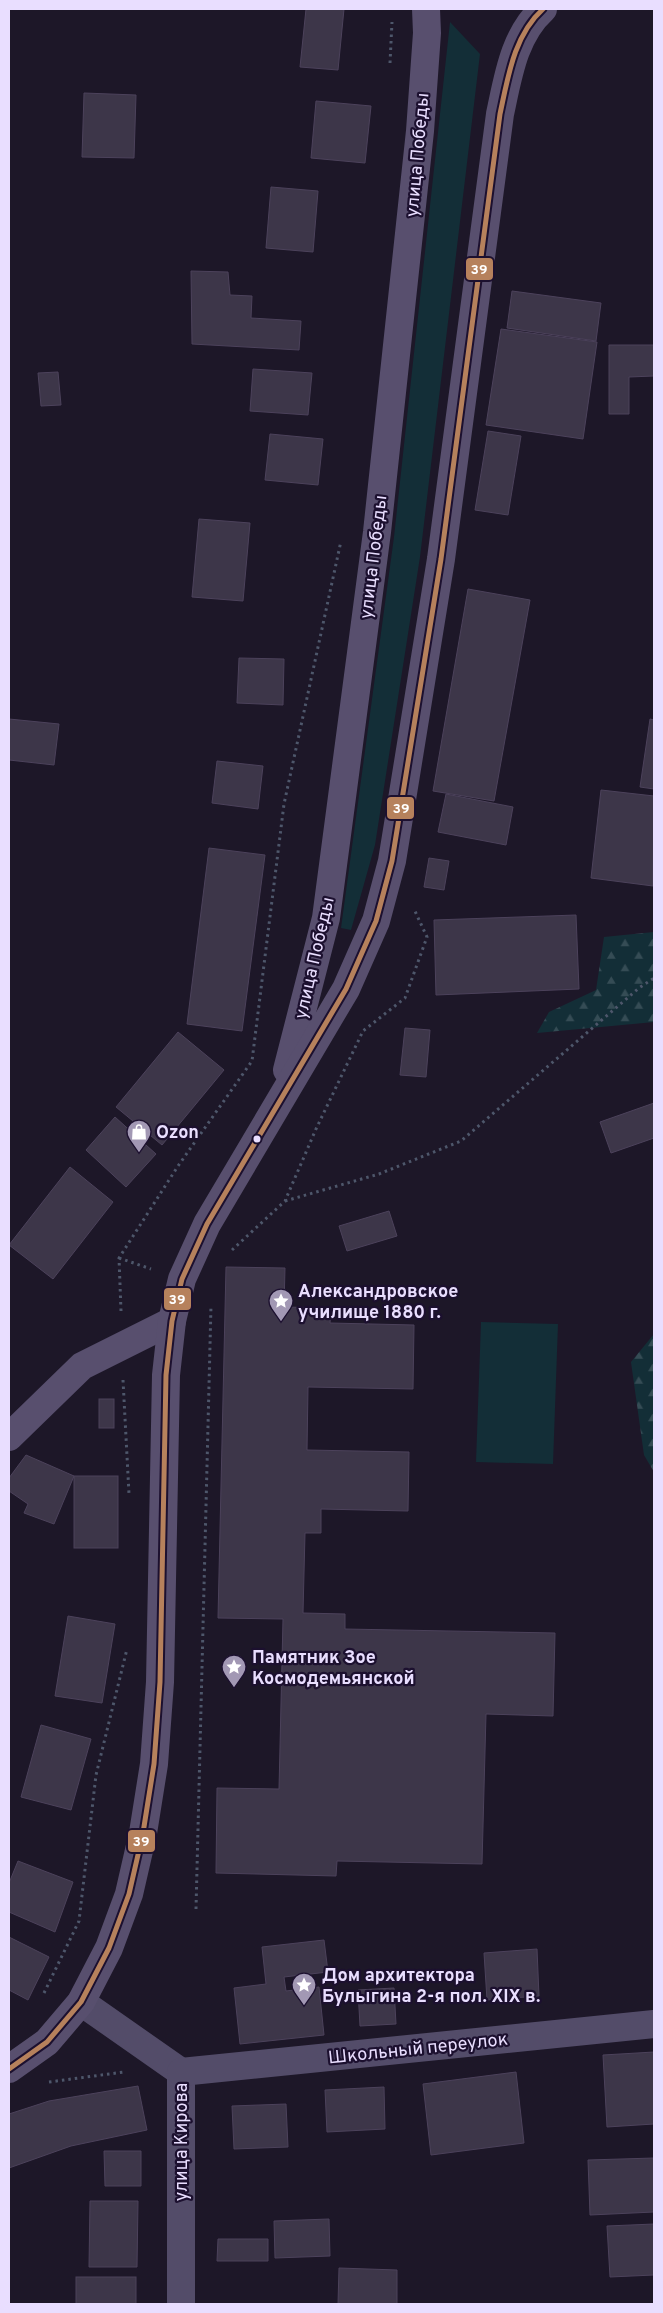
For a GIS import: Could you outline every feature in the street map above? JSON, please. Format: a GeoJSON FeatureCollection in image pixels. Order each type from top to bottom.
{"type":"FeatureCollection","features":[{"type":"Feature","properties":{"kind":"main road","name":"улица Победы"},"geometry":{"type":"LineString","coordinates":[[279,1100],[327,908],[378,523],[420,131],[427,33],[426,9]]}},
{"type":"Feature","properties":{"kind":"main road"},"geometry":{"type":"LineString","coordinates":[[9,2069],[47,2042],[81,2002],[109,1948],[129,1894],[143,1833],[154,1764],[160,1682],[166,1375],[172,1321],[182,1279],[207,1224],[346,989],[376,922],[392,861],[441,559],[500,114],[511,63],[531,20],[543,9]]}},
{"type":"Feature","properties":{"kind":"main road"},"geometry":{"type":"LineString","coordinates":[[9,1437],[82,1366],[172,1321]]}},
{"type":"Feature","properties":{"kind":"street","name":"улица Кирова"},"geometry":{"type":"LineString","coordinates":[[81,2002],[181,2072],[181,2304]]}},
{"type":"Feature","properties":{"kind":"street","name":"Школьный переулок"},"geometry":{"type":"LineString","coordinates":[[181,2072],[654,2024]]}},
{"type":"Feature","properties":{"kind":"path"},"geometry":{"type":"LineString","coordinates":[[390,68],[392,19]]}},
{"type":"Feature","properties":{"kind":"path"},"geometry":{"type":"LineString","coordinates":[[130,1503],[119,1258],[178,1166],[252,1061],[284,804],[343,531]]}},
{"type":"Feature","properties":{"kind":"path"},"geometry":{"type":"LineString","coordinates":[[285,1201],[379,1174],[461,1141],[639,988],[654,978]]}},
{"type":"Feature","properties":{"kind":"path"},"geometry":{"type":"LineString","coordinates":[[226,1256],[285,1201],[316,1129]]}},
{"type":"Feature","properties":{"kind":"path"},"geometry":{"type":"LineString","coordinates":[[196,1909],[211,1297]]}},
{"type":"Feature","properties":{"kind":"path"},"geometry":{"type":"LineString","coordinates":[[41,1999],[79,1921],[96,1775],[128,1643]]}},
{"type":"Feature","properties":{"kind":"path"},"geometry":{"type":"LineString","coordinates":[[40,2085],[48,2082],[132,2071]]}},
{"type":"Feature","properties":{"kind":"green space"},"geometry":{"type":"Polygon","coordinates":[[[450,22],[480,54],[420,557],[375,845],[351,930],[341,928],[394,537],[450,22]]]}},
{"type":"Feature","properties":{"kind":"green space"},"geometry":{"type":"Polygon","coordinates":[[[654,932],[654,1022],[537,1033],[549,1012],[596,990],[604,937],[654,932]]]}},
{"type":"Feature","properties":{"kind":"green space"},"geometry":{"type":"Polygon","coordinates":[[[481,1322],[558,1324],[553,1464],[476,1462],[481,1322]]]}},
{"type":"Feature","properties":{"kind":"green space"},"geometry":{"type":"Polygon","coordinates":[[[654,1334],[654,1472],[644,1455],[631,1362],[654,1334]]]}},
{"type":"Feature","properties":{"kind":"building"},"geometry":{"type":"Polygon","coordinates":[[[306,9],[344,9],[338,70],[300,67],[306,9]]]}},
{"type":"Feature","properties":{"kind":"building"},"geometry":{"type":"Polygon","coordinates":[[[84,93],[136,95],[134,158],[82,157],[84,93]]]}},
{"type":"Feature","properties":{"kind":"building"},"geometry":{"type":"Polygon","coordinates":[[[316,101],[371,106],[365,163],[311,158],[316,101]]]}},
{"type":"Feature","properties":{"kind":"building"},"geometry":{"type":"Polygon","coordinates":[[[271,187],[318,191],[313,252],[266,248],[271,187]]]}},
{"type":"Feature","properties":{"kind":"building"},"geometry":{"type":"Polygon","coordinates":[[[191,271],[228,272],[230,295],[252,296],[251,318],[301,321],[299,350],[192,344],[191,271]]]}},
{"type":"Feature","properties":{"kind":"building"},"geometry":{"type":"Polygon","coordinates":[[[512,291],[601,303],[596,341],[507,328],[512,291]]]}},
{"type":"Feature","properties":{"kind":"building"},"geometry":{"type":"Polygon","coordinates":[[[501,329],[597,342],[583,439],[486,425],[501,329]]]}},
{"type":"Feature","properties":{"kind":"building"},"geometry":{"type":"Polygon","coordinates":[[[609,345],[654,345],[654,376],[629,377],[629,414],[609,414],[609,345]]]}},
{"type":"Feature","properties":{"kind":"building"},"geometry":{"type":"Polygon","coordinates":[[[253,369],[312,373],[308,415],[250,411],[253,369]]]}},
{"type":"Feature","properties":{"kind":"building"},"geometry":{"type":"Polygon","coordinates":[[[58,372],[61,405],[41,406],[38,373],[58,372]]]}},
{"type":"Feature","properties":{"kind":"building"},"geometry":{"type":"Polygon","coordinates":[[[488,431],[521,436],[508,515],[475,510],[488,431]]]}},
{"type":"Feature","properties":{"kind":"building"},"geometry":{"type":"Polygon","coordinates":[[[270,434],[323,439],[318,485],[265,480],[270,434]]]}},
{"type":"Feature","properties":{"kind":"building"},"geometry":{"type":"Polygon","coordinates":[[[199,519],[250,523],[243,601],[192,597],[199,519]]]}},
{"type":"Feature","properties":{"kind":"building"},"geometry":{"type":"Polygon","coordinates":[[[468,589],[530,600],[494,801],[433,791],[468,589]]]}},
{"type":"Feature","properties":{"kind":"building"},"geometry":{"type":"Polygon","coordinates":[[[239,658],[284,659],[283,705],[237,703],[239,658]]]}},
{"type":"Feature","properties":{"kind":"building"},"geometry":{"type":"Polygon","coordinates":[[[9,719],[59,724],[54,765],[9,760],[9,719]]]}},
{"type":"Feature","properties":{"kind":"building"},"geometry":{"type":"Polygon","coordinates":[[[650,719],[654,720],[654,789],[640,787],[650,719]]]}},
{"type":"Feature","properties":{"kind":"building"},"geometry":{"type":"Polygon","coordinates":[[[217,761],[263,766],[258,809],[212,803],[217,761]]]}},
{"type":"Feature","properties":{"kind":"building"},"geometry":{"type":"Polygon","coordinates":[[[601,790],[654,796],[653,886],[591,878],[601,790]]]}},
{"type":"Feature","properties":{"kind":"building"},"geometry":{"type":"Polygon","coordinates":[[[446,794],[513,807],[506,845],[438,832],[446,794]]]}},
{"type":"Feature","properties":{"kind":"building"},"geometry":{"type":"Polygon","coordinates":[[[209,848],[265,855],[242,1031],[187,1024],[209,848]]]}},
{"type":"Feature","properties":{"kind":"building"},"geometry":{"type":"Polygon","coordinates":[[[429,858],[449,861],[444,890],[424,887],[429,858]]]}},
{"type":"Feature","properties":{"kind":"building"},"geometry":{"type":"Polygon","coordinates":[[[576,915],[579,989],[436,995],[434,920],[576,915]]]}},
{"type":"Feature","properties":{"kind":"building"},"geometry":{"type":"Polygon","coordinates":[[[405,1028],[430,1030],[426,1077],[400,1075],[405,1028]]]}},
{"type":"Feature","properties":{"kind":"building"},"geometry":{"type":"Polygon","coordinates":[[[178,1032],[224,1070],[162,1145],[116,1107],[178,1032]]]}},
{"type":"Feature","properties":{"kind":"building"},"geometry":{"type":"Polygon","coordinates":[[[654,1103],[654,1138],[611,1153],[600,1122],[654,1103]]]}},
{"type":"Feature","properties":{"kind":"building"},"geometry":{"type":"Polygon","coordinates":[[[115,1117],[156,1154],[126,1187],[86,1150],[115,1117]]]}},
{"type":"Feature","properties":{"kind":"building"},"geometry":{"type":"Polygon","coordinates":[[[70,1167],[113,1202],[53,1279],[9,1245],[70,1167]]]}},
{"type":"Feature","properties":{"kind":"building"},"geometry":{"type":"Polygon","coordinates":[[[389,1211],[397,1236],[347,1251],[339,1226],[389,1211]]]}},
{"type":"Feature","properties":{"kind":"building"},"geometry":{"type":"Polygon","coordinates":[[[226,1267],[285,1268],[284,1307],[331,1308],[330,1323],[414,1325],[413,1389],[308,1387],[307,1450],[409,1452],[408,1511],[321,1509],[321,1533],[305,1533],[303,1613],[345,1614],[345,1629],[555,1633],[553,1716],[486,1714],[482,1864],[337,1861],[336,1876],[216,1873],[217,1788],[279,1789],[283,1619],[218,1618],[226,1267]]]}},
{"type":"Feature","properties":{"kind":"building"},"geometry":{"type":"Polygon","coordinates":[[[99,1399],[114,1399],[114,1428],[99,1428],[99,1399]]]}},
{"type":"Feature","properties":{"kind":"building"},"geometry":{"type":"Polygon","coordinates":[[[26,1455],[74,1476],[54,1524],[24,1513],[28,1504],[9,1491],[9,1478],[26,1455]]]}},
{"type":"Feature","properties":{"kind":"building"},"geometry":{"type":"Polygon","coordinates":[[[74,1476],[118,1476],[118,1548],[74,1548],[74,1476]]]}},
{"type":"Feature","properties":{"kind":"building"},"geometry":{"type":"Polygon","coordinates":[[[68,1616],[115,1624],[102,1703],[55,1696],[68,1616]]]}},
{"type":"Feature","properties":{"kind":"building"},"geometry":{"type":"Polygon","coordinates":[[[41,1725],[91,1739],[71,1810],[21,1797],[41,1725]]]}},
{"type":"Feature","properties":{"kind":"building"},"geometry":{"type":"Polygon","coordinates":[[[18,1861],[73,1882],[55,1932],[9,1912],[9,1883],[18,1861]]]}},
{"type":"Feature","properties":{"kind":"building"},"geometry":{"type":"Polygon","coordinates":[[[9,1937],[49,1957],[28,2000],[9,1990],[9,1937]]]}},
{"type":"Feature","properties":{"kind":"building"},"geometry":{"type":"Polygon","coordinates":[[[324,1940],[328,1972],[284,1977],[286,1991],[319,1987],[324,2035],[240,2044],[234,1988],[266,1984],[262,1947],[324,1940]]]}},
{"type":"Feature","properties":{"kind":"building"},"geometry":{"type":"Polygon","coordinates":[[[537,1949],[539,1996],[487,2000],[484,1953],[537,1949]]]}},
{"type":"Feature","properties":{"kind":"building"},"geometry":{"type":"Polygon","coordinates":[[[394,1988],[396,2024],[360,2026],[358,1990],[394,1988]]]}},
{"type":"Feature","properties":{"kind":"building"},"geometry":{"type":"Polygon","coordinates":[[[654,2052],[654,2124],[607,2127],[603,2055],[654,2052]]]}},
{"type":"Feature","properties":{"kind":"building"},"geometry":{"type":"Polygon","coordinates":[[[516,2072],[524,2143],[431,2155],[423,2084],[516,2072]]]}},
{"type":"Feature","properties":{"kind":"building"},"geometry":{"type":"Polygon","coordinates":[[[138,2086],[147,2130],[71,2146],[9,2168],[9,2114],[49,2101],[138,2086]]]}},
{"type":"Feature","properties":{"kind":"building"},"geometry":{"type":"Polygon","coordinates":[[[384,2087],[385,2129],[327,2132],[325,2090],[384,2087]]]}},
{"type":"Feature","properties":{"kind":"building"},"geometry":{"type":"Polygon","coordinates":[[[286,2104],[288,2147],[234,2149],[232,2106],[286,2104]]]}},
{"type":"Feature","properties":{"kind":"building"},"geometry":{"type":"Polygon","coordinates":[[[104,2151],[141,2151],[141,2186],[105,2186],[104,2151]]]}},
{"type":"Feature","properties":{"kind":"building"},"geometry":{"type":"Polygon","coordinates":[[[654,2158],[654,2212],[590,2215],[588,2160],[654,2158]]]}},
{"type":"Feature","properties":{"kind":"building"},"geometry":{"type":"Polygon","coordinates":[[[90,2201],[138,2201],[137,2267],[89,2267],[90,2201]]]}},
{"type":"Feature","properties":{"kind":"building"},"geometry":{"type":"Polygon","coordinates":[[[329,2219],[330,2256],[275,2258],[274,2221],[329,2219]]]}},
{"type":"Feature","properties":{"kind":"building"},"geometry":{"type":"Polygon","coordinates":[[[654,2224],[654,2275],[610,2277],[607,2226],[654,2224]]]}},
{"type":"Feature","properties":{"kind":"building"},"geometry":{"type":"Polygon","coordinates":[[[218,2239],[268,2239],[268,2261],[217,2261],[218,2239]]]}},
{"type":"Feature","properties":{"kind":"building"},"geometry":{"type":"Polygon","coordinates":[[[339,2268],[397,2270],[397,2304],[338,2304],[339,2268]]]}},
{"type":"Feature","properties":{"kind":"building"},"geometry":{"type":"Polygon","coordinates":[[[76,2277],[136,2277],[136,2304],[76,2304],[76,2277]]]}},
{"type":"Feature","properties":{"kind":"transit line","name":"39"},"geometry":{"type":"LineString","coordinates":[[9,2069],[47,2042],[81,2002],[109,1948],[129,1894],[143,1833],[154,1764],[160,1682],[166,1375],[172,1321],[182,1279],[207,1224],[346,989],[376,921],[392,861],[441,559],[500,114],[509,71],[519,44],[533,19],[543,9]]}},
{"type":"Feature","properties":{"kind":"place","name":"Ozon"},"geometry":{"type":"Point","coordinates":[139,1153]}},
{"type":"Feature","properties":{"kind":"place","name":"Александровское училище 1880 г."},"geometry":{"type":"Point","coordinates":[281,1322]}},
{"type":"Feature","properties":{"kind":"place","name":"Памятник Зое Космодемьянской"},"geometry":{"type":"Point","coordinates":[234,1688]}},
{"type":"Feature","properties":{"kind":"place","name":"Дом архитектора Булыгина 2-я пол. XIX в."},"geometry":{"type":"Point","coordinates":[304,2006]}}]}
